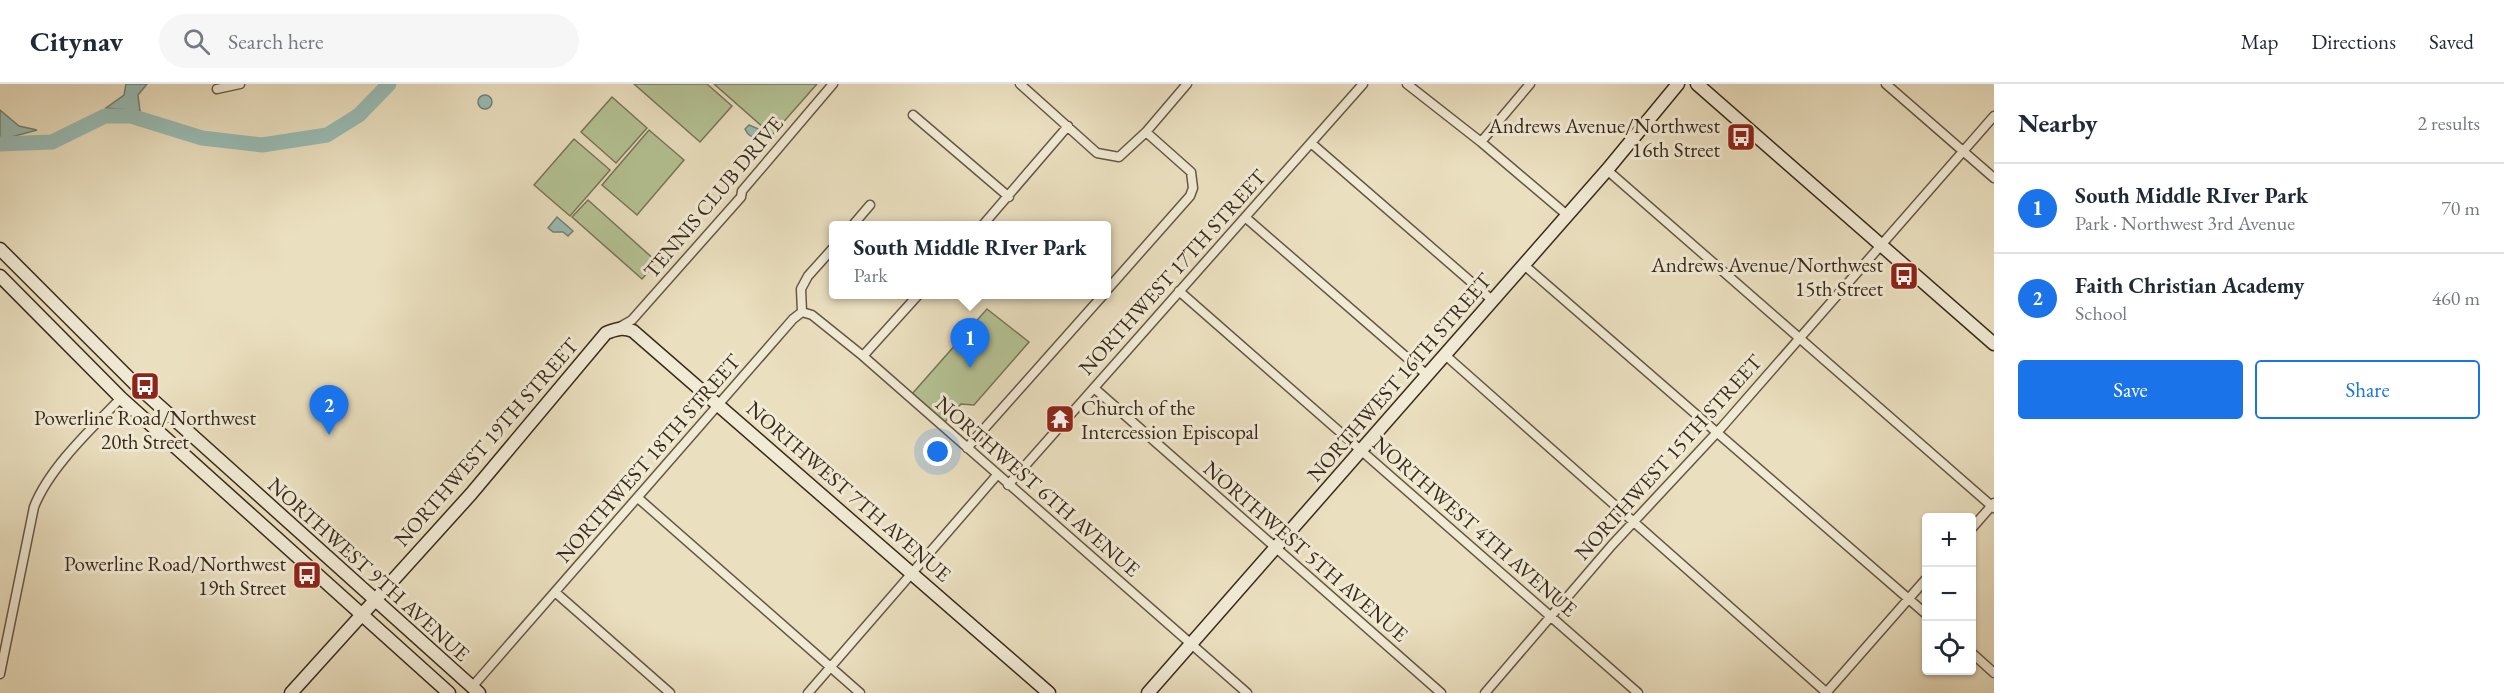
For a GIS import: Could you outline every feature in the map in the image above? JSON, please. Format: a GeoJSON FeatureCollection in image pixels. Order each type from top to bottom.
{"type":"FeatureCollection","features":[{"type":"Feature","properties":{"kind":"street"},"geometry":{"type":"LineString","coordinates":[[217,89],[240,84]]}},
{"type":"Feature","properties":{"kind":"street","name":"TENNIS CLUB DRIVE"},"geometry":{"type":"LineString","coordinates":[[617,328],[632,320],[741,197],[742,191],[833,84]]}},
{"type":"Feature","properties":{"kind":"street"},"geometry":{"type":"LineString","coordinates":[[1020,84],[1097,153],[1119,157],[1146,132],[1187,84]]}},
{"type":"Feature","properties":{"kind":"street","name":"NORTHWEST 17TH STREET"},"geometry":{"type":"LineString","coordinates":[[1008,485],[1363,84]]}},
{"type":"Feature","properties":{"kind":"street"},"geometry":{"type":"LineString","coordinates":[[1407,84],[1567,214]]}},
{"type":"Feature","properties":{"kind":"street"},"geometry":{"type":"LineString","coordinates":[[1480,142],[1530,84]]}},
{"type":"Feature","properties":{"kind":"street","name":"NORTHWEST 16TH STREET"},"geometry":{"type":"LineString","coordinates":[[1148,693],[1607,170],[1678,84]]}},
{"type":"Feature","properties":{"kind":"street"},"geometry":{"type":"LineString","coordinates":[[1697,84],[1994,344]]}},
{"type":"Feature","properties":{"kind":"street"},"geometry":{"type":"LineString","coordinates":[[1886,84],[1994,178]]}},
{"type":"Feature","properties":{"kind":"street"},"geometry":{"type":"LineString","coordinates":[[913,115],[1009,197]]}},
{"type":"Feature","properties":{"kind":"street","name":"NORTHWEST 15TH STREET"},"geometry":{"type":"LineString","coordinates":[[1485,693],[1994,116]]}},
{"type":"Feature","properties":{"kind":"street"},"geometry":{"type":"LineString","coordinates":[[986,221],[1009,197],[1068,126]]}},
{"type":"Feature","properties":{"kind":"street"},"geometry":{"type":"LineString","coordinates":[[1111,286],[1190,196],[1193,188],[1191,171],[1146,132]]}},
{"type":"Feature","properties":{"kind":"street"},"geometry":{"type":"LineString","coordinates":[[1311,142],[1492,300]]}},
{"type":"Feature","properties":{"kind":"street"},"geometry":{"type":"LineString","coordinates":[[1607,170],[1993,506],[1976,523]]}},
{"type":"Feature","properties":{"kind":"street"},"geometry":{"type":"LineString","coordinates":[[856,221],[870,205]]}},
{"type":"Feature","properties":{"kind":"street"},"geometry":{"type":"LineString","coordinates":[[1245,217],[1427,375]]}},
{"type":"Feature","properties":{"kind":"street","name":"NORTHWEST 9TH AVENUE"},"geometry":{"type":"LineString","coordinates":[[0,249],[135,384],[475,690]]}},
{"type":"Feature","properties":{"kind":"street"},"geometry":{"type":"LineString","coordinates":[[802,312],[801,289],[808,276],[829,253]]}},
{"type":"Feature","properties":{"kind":"street"},"geometry":{"type":"LineString","coordinates":[[1524,265],[1922,610]]}},
{"type":"Feature","properties":{"kind":"street","name":"NORTHWEST 9TH AVENUE"},"geometry":{"type":"LineString","coordinates":[[0,276],[121,398],[449,693]]}},
{"type":"Feature","properties":{"kind":"street","name":"NORTHWEST 4TH AVENUE"},"geometry":{"type":"LineString","coordinates":[[1179,291],[1638,693]]}},
{"type":"Feature","properties":{"kind":"street"},"geometry":{"type":"LineString","coordinates":[[863,356],[915,299]]}},
{"type":"Feature","properties":{"kind":"street"},"geometry":{"type":"LineString","coordinates":[[967,448],[1100,299]]}},
{"type":"Feature","properties":{"kind":"street","name":"NORTHWEST 6TH AVENUE"},"geometry":{"type":"LineString","coordinates":[[802,312],[812,315],[863,356],[1247,693]]}},
{"type":"Feature","properties":{"kind":"street","name":"NORTHWEST 18TH STREET"},"geometry":{"type":"LineString","coordinates":[[475,690],[555,592],[793,319],[802,312]]}},
{"type":"Feature","properties":{"kind":"street","name":"NORTHWEST 7TH AVENUE"},"geometry":{"type":"LineString","coordinates":[[617,328],[633,331],[719,403],[1049,693]]}},
{"type":"Feature","properties":{"kind":"street","name":"NORTHWEST 19TH STREET"},"geometry":{"type":"LineString","coordinates":[[291,693],[471,494],[606,333],[617,328]]}},
{"type":"Feature","properties":{"kind":"street"},"geometry":{"type":"LineString","coordinates":[[1444,354],[1826,693],[1922,583]]}},
{"type":"Feature","properties":{"kind":"street"},"geometry":{"type":"LineString","coordinates":[[99,376],[135,384]]}},
{"type":"Feature","properties":{"kind":"street","name":"NORTHWEST 5TH AVENUE"},"geometry":{"type":"LineString","coordinates":[[1094,388],[1441,693]]}},
{"type":"Feature","properties":{"kind":"street"},"geometry":{"type":"LineString","coordinates":[[0,674],[3,644],[34,507],[40,491],[121,398],[133,396],[157,404]]}},
{"type":"Feature","properties":{"kind":"street"},"geometry":{"type":"LineString","coordinates":[[808,693],[997,475]]}},
{"type":"Feature","properties":{"kind":"street"},"geometry":{"type":"LineString","coordinates":[[638,498],[860,693]]}},
{"type":"Feature","properties":{"kind":"street"},"geometry":{"type":"LineString","coordinates":[[555,592],[670,693]]}},
{"type":"Feature","properties":{"kind":"street"},"geometry":{"type":"LineString","coordinates":[[1976,658],[1994,673]]}},
{"type":"Feature","properties":{"kind":"green space"},"geometry":{"type":"Polygon","coordinates":[[[634,84],[707,84],[732,106],[700,142],[634,84]]]}},
{"type":"Feature","properties":{"kind":"green space"},"geometry":{"type":"Polygon","coordinates":[[[714,84],[817,84],[772,135],[714,84]]]}},
{"type":"Feature","properties":{"kind":"green space"},"geometry":{"type":"Polygon","coordinates":[[[612,97],[647,128],[616,163],[581,132],[612,97]]]}},
{"type":"Feature","properties":{"kind":"green space"},"geometry":{"type":"Polygon","coordinates":[[[649,130],[684,160],[637,215],[602,185],[649,130]]]}},
{"type":"Feature","properties":{"kind":"green space"},"geometry":{"type":"Polygon","coordinates":[[[574,139],[610,170],[570,216],[534,185],[574,139]]]}},
{"type":"Feature","properties":{"kind":"green space"},"geometry":{"type":"Polygon","coordinates":[[[588,200],[657,262],[642,279],[572,217],[588,200]]]}},
{"type":"Feature","properties":{"kind":"green space"},"geometry":{"type":"Polygon","coordinates":[[[987,309],[1029,342],[974,405],[961,404],[945,422],[912,394],[987,309]]]}},
{"type":"Feature","properties":{"kind":"water"},"geometry":{"type":"Polygon","coordinates":[[[126,84],[147,84],[138,95],[140,111],[106,108],[124,95],[126,84]]]}},
{"type":"Feature","properties":{"kind":"water"},"geometry":{"type":"Polygon","coordinates":[[[485,95],[490,97],[492,102],[490,107],[485,109],[480,107],[478,102],[480,97],[485,95]]]}},
{"type":"Feature","properties":{"kind":"water"},"geometry":{"type":"Polygon","coordinates":[[[0,110],[19,126],[37,130],[0,140],[0,110]]]}},
{"type":"Feature","properties":{"kind":"water"},"geometry":{"type":"Polygon","coordinates":[[[749,125],[761,130],[764,138],[755,139],[748,134],[745,129],[749,125]]]}},
{"type":"Feature","properties":{"kind":"water"},"geometry":{"type":"Polygon","coordinates":[[[557,217],[573,231],[568,236],[563,232],[553,232],[548,228],[557,217]]]}},
{"type":"Feature","properties":{"kind":"waterway"},"geometry":{"type":"LineString","coordinates":[[0,144],[52,142],[105,116],[131,116],[202,138],[262,145],[327,135],[359,115],[389,84]]}},
{"type":"Feature","properties":{"kind":"place","name":"Andrews Avenue/Northwest 16th Street"},"geometry":{"type":"Point","coordinates":[1741,137]}},
{"type":"Feature","properties":{"kind":"place","name":"Andrews Avenue/Northwest 15th Street"},"geometry":{"type":"Point","coordinates":[1904,276]}},
{"type":"Feature","properties":{"kind":"place","name":"South Middle RIver Park"},"geometry":{"type":"Point","coordinates":[970,368]}},
{"type":"Feature","properties":{"kind":"place","name":"Powerline Road/Northwest 20th Street"},"geometry":{"type":"Point","coordinates":[145,386]}},
{"type":"Feature","properties":{"kind":"place","name":"Church of the Intercession Episcopal"},"geometry":{"type":"Point","coordinates":[1060,419]}},
{"type":"Feature","properties":{"kind":"place","name":"Faith Christian Academy"},"geometry":{"type":"Point","coordinates":[329,435]}},
{"type":"Feature","properties":{"kind":"place","name":"Powerline Road/Northwest 19th Street"},"geometry":{"type":"Point","coordinates":[307,575]}}]}
